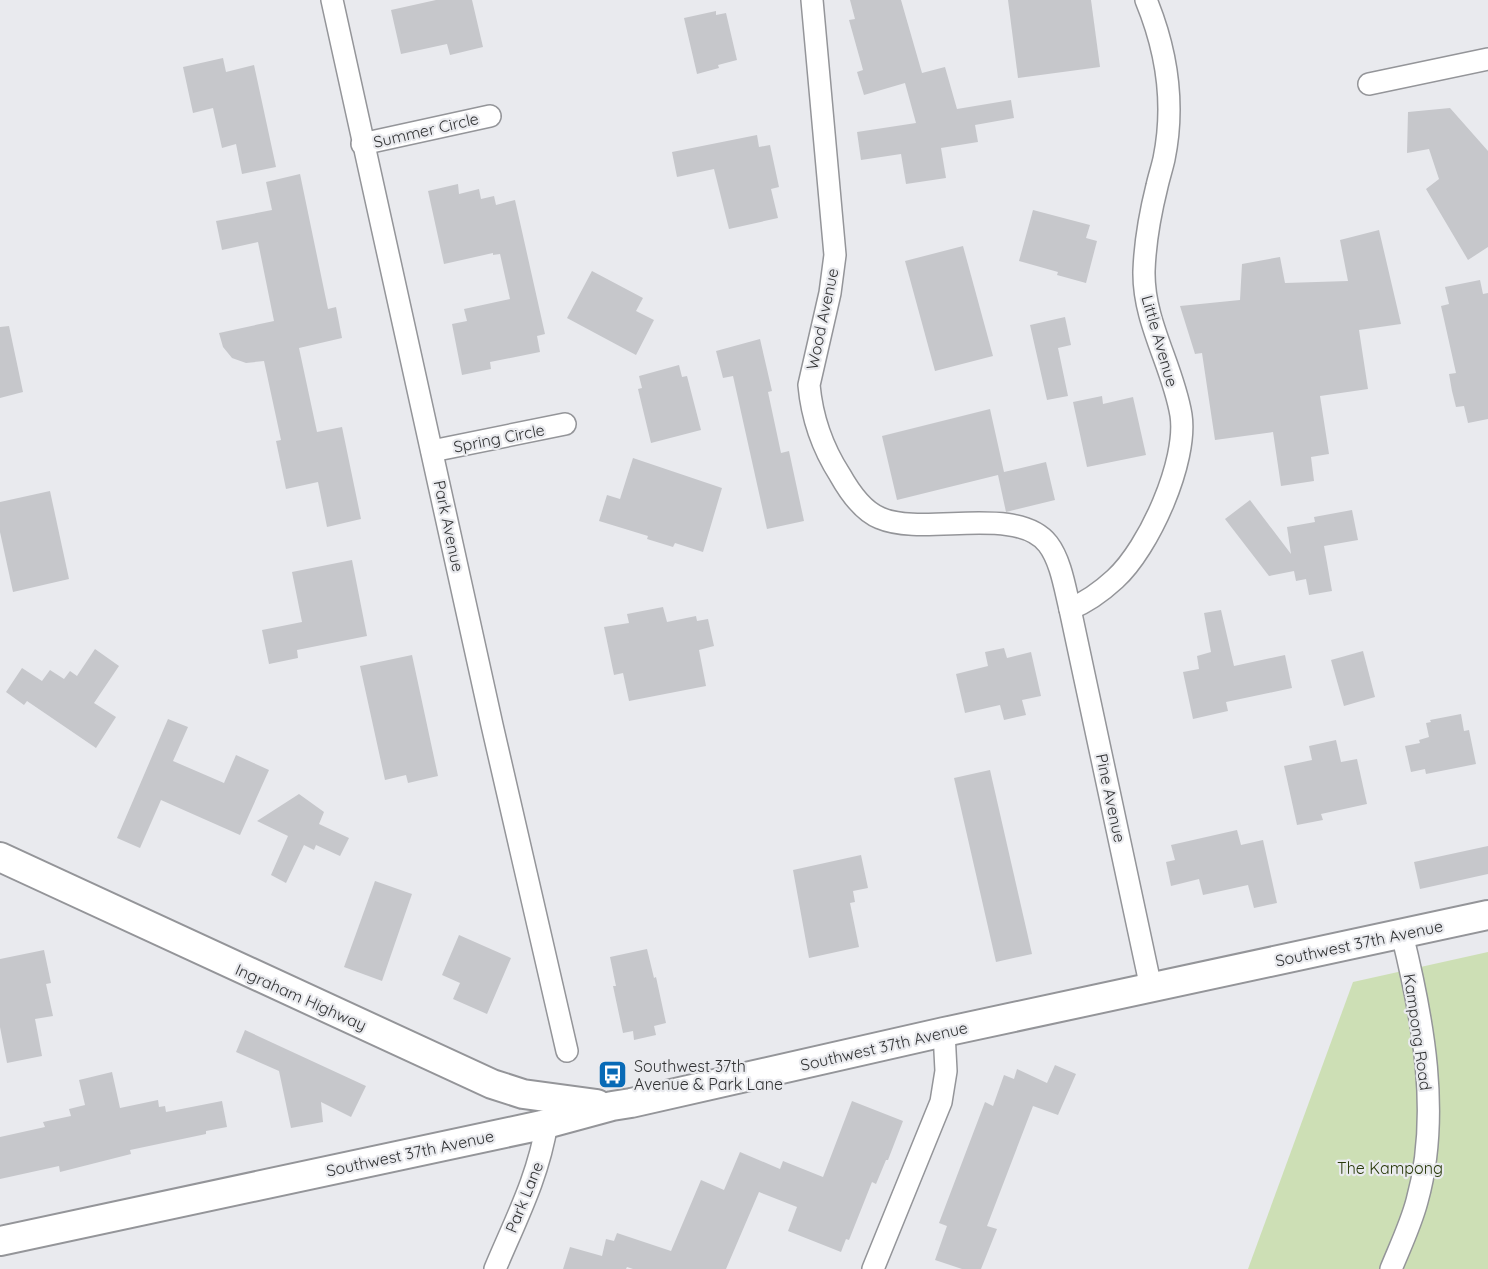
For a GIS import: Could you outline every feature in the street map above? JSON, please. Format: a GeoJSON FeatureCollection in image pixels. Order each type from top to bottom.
{"type":"FeatureCollection","features":[{"type":"Feature","properties":{"kind":"main road","name":"Ingraham Highway"},"geometry":{"type":"LineString","coordinates":[[0,857],[492,1084],[523,1094],[612,1106]]}},
{"type":"Feature","properties":{"kind":"main road","name":"Southwest 37th Avenue"},"geometry":{"type":"LineString","coordinates":[[0,1241],[547,1123],[612,1106],[944,1032],[1488,915]]}},
{"type":"Feature","properties":{"kind":"street","name":"Park Avenue"},"geometry":{"type":"LineString","coordinates":[[332,0],[494,736],[567,1052]]}},
{"type":"Feature","properties":{"kind":"street","name":"Wood Avenue"},"geometry":{"type":"LineString","coordinates":[[812,0],[835,255],[830,293],[809,385],[821,440],[831,461],[854,495],[867,510],[880,519],[918,524],[999,524],[1024,528],[1041,537],[1053,553],[1070,609]]}},
{"type":"Feature","properties":{"kind":"street","name":"Little Avenue"},"geometry":{"type":"LineString","coordinates":[[1070,609],[1085,602],[1115,579],[1139,549],[1173,479],[1181,446],[1182,428],[1179,406],[1153,325],[1144,277],[1146,237],[1164,162],[1169,112],[1165,58],[1146,0]]}},
{"type":"Feature","properties":{"kind":"street"},"geometry":{"type":"LineString","coordinates":[[1369,84],[1488,58]]}},
{"type":"Feature","properties":{"kind":"street","name":"Summer Circle"},"geometry":{"type":"LineString","coordinates":[[362,144],[490,116]]}},
{"type":"Feature","properties":{"kind":"street","name":"Spring Circle"},"geometry":{"type":"LineString","coordinates":[[432,451],[565,424]]}},
{"type":"Feature","properties":{"kind":"street","name":"Pine Avenue"},"geometry":{"type":"LineString","coordinates":[[1070,609],[1151,988]]}},
{"type":"Feature","properties":{"kind":"street","name":"Kampong Road"},"geometry":{"type":"LineString","coordinates":[[1391,1269],[1417,1201],[1426,1160],[1428,1121],[1427,1086],[1419,1015],[1402,934]]}},
{"type":"Feature","properties":{"kind":"street"},"geometry":{"type":"LineString","coordinates":[[873,1269],[940,1102],[946,1071],[944,1032]]}},
{"type":"Feature","properties":{"kind":"street","name":"Park Lane"},"geometry":{"type":"LineString","coordinates":[[495,1269],[528,1195],[538,1166],[547,1123]]}},
{"type":"Feature","properties":{"kind":"green space","name":"The Kampong"},"geometry":{"type":"Polygon","coordinates":[[[1488,952],[1488,1269],[1248,1269],[1353,982],[1488,952]]]}},
{"type":"Feature","properties":{"kind":"building"},"geometry":{"type":"Polygon","coordinates":[[[436,0],[472,0],[483,47],[450,55],[447,44],[401,54],[391,10],[436,0]]]}},
{"type":"Feature","properties":{"kind":"building"},"geometry":{"type":"Polygon","coordinates":[[[850,0],[901,0],[922,73],[945,67],[957,109],[1011,100],[1014,118],[975,125],[978,142],[941,148],[946,178],[906,184],[901,154],[861,160],[857,132],[916,123],[905,83],[864,95],[857,72],[863,70],[849,20],[855,19],[850,0]]]}},
{"type":"Feature","properties":{"kind":"building"},"geometry":{"type":"Polygon","coordinates":[[[1008,0],[1091,0],[1100,67],[1018,78],[1008,0]]]}},
{"type":"Feature","properties":{"kind":"building"},"geometry":{"type":"Polygon","coordinates":[[[716,11],[716,15],[726,13],[737,60],[697,74],[684,18],[716,11]]]}},
{"type":"Feature","properties":{"kind":"building"},"geometry":{"type":"Polygon","coordinates":[[[223,58],[226,72],[254,65],[276,167],[242,174],[236,144],[222,148],[213,108],[193,113],[183,67],[223,58]]]}},
{"type":"Feature","properties":{"kind":"building"},"geometry":{"type":"Polygon","coordinates":[[[1450,108],[1488,151],[1488,247],[1468,260],[1426,189],[1439,179],[1429,149],[1407,153],[1408,112],[1450,108]]]}},
{"type":"Feature","properties":{"kind":"building"},"geometry":{"type":"Polygon","coordinates":[[[757,135],[759,147],[770,145],[779,187],[771,189],[778,218],[729,229],[714,169],[677,177],[672,152],[757,135]]]}},
{"type":"Feature","properties":{"kind":"building"},"geometry":{"type":"Polygon","coordinates":[[[300,174],[328,309],[336,307],[342,338],[299,348],[317,432],[342,427],[361,519],[327,527],[318,482],[286,489],[276,441],[281,440],[264,361],[246,363],[232,358],[223,347],[219,333],[274,321],[258,242],[222,250],[216,221],[272,210],[266,182],[300,174]]]}},
{"type":"Feature","properties":{"kind":"building"},"geometry":{"type":"Polygon","coordinates":[[[458,184],[459,194],[479,189],[481,199],[494,196],[496,205],[515,200],[545,334],[537,336],[540,352],[490,362],[491,369],[462,375],[452,324],[467,321],[464,309],[510,299],[500,254],[493,255],[493,253],[444,264],[428,191],[458,184]]]}},
{"type":"Feature","properties":{"kind":"building"},"geometry":{"type":"Polygon","coordinates":[[[1033,210],[1090,225],[1086,238],[1097,241],[1086,283],[1019,261],[1033,210]]]}},
{"type":"Feature","properties":{"kind":"building"},"geometry":{"type":"Polygon","coordinates":[[[1379,230],[1401,324],[1359,330],[1368,389],[1320,396],[1329,454],[1311,457],[1314,481],[1281,486],[1273,432],[1215,440],[1202,353],[1195,354],[1180,306],[1240,300],[1242,264],[1280,257],[1285,283],[1348,281],[1340,240],[1379,230]]]}},
{"type":"Feature","properties":{"kind":"building"},"geometry":{"type":"Polygon","coordinates":[[[963,246],[993,356],[935,371],[905,261],[963,246]]]}},
{"type":"Feature","properties":{"kind":"building"},"geometry":{"type":"Polygon","coordinates":[[[592,271],[643,298],[636,311],[654,320],[636,355],[567,318],[592,271]]]}},
{"type":"Feature","properties":{"kind":"building"},"geometry":{"type":"Polygon","coordinates":[[[1480,280],[1483,294],[1488,293],[1488,419],[1468,423],[1464,406],[1456,407],[1452,391],[1449,374],[1456,373],[1441,306],[1449,304],[1445,287],[1480,280]]]}},
{"type":"Feature","properties":{"kind":"building"},"geometry":{"type":"Polygon","coordinates":[[[1065,317],[1071,345],[1058,348],[1068,396],[1047,400],[1030,325],[1065,317]]]}},
{"type":"Feature","properties":{"kind":"building"},"geometry":{"type":"Polygon","coordinates":[[[9,326],[23,392],[0,398],[0,327],[9,326]]]}},
{"type":"Feature","properties":{"kind":"building"},"geometry":{"type":"Polygon","coordinates":[[[760,339],[772,391],[768,392],[781,453],[789,451],[804,521],[767,529],[733,376],[723,378],[716,351],[760,339]]]}},
{"type":"Feature","properties":{"kind":"building"},"geometry":{"type":"Polygon","coordinates":[[[679,365],[682,377],[687,376],[701,430],[651,443],[638,389],[642,388],[639,376],[679,365]]]}},
{"type":"Feature","properties":{"kind":"building"},"geometry":{"type":"Polygon","coordinates":[[[1102,396],[1103,404],[1133,397],[1146,455],[1087,467],[1073,402],[1102,396]]]}},
{"type":"Feature","properties":{"kind":"building"},"geometry":{"type":"Polygon","coordinates":[[[990,409],[1004,472],[1046,462],[1055,500],[1006,512],[998,475],[897,500],[882,436],[990,409]]]}},
{"type":"Feature","properties":{"kind":"building"},"geometry":{"type":"Polygon","coordinates":[[[633,458],[722,488],[703,552],[675,543],[673,547],[647,539],[648,536],[599,521],[607,495],[620,499],[633,458]]]}},
{"type":"Feature","properties":{"kind":"building"},"geometry":{"type":"Polygon","coordinates":[[[50,491],[69,579],[13,592],[0,532],[0,502],[50,491]]]}},
{"type":"Feature","properties":{"kind":"building"},"geometry":{"type":"Polygon","coordinates":[[[1250,500],[1291,554],[1287,527],[1315,522],[1314,517],[1352,510],[1358,540],[1324,546],[1332,591],[1309,595],[1306,579],[1296,581],[1294,571],[1269,576],[1225,519],[1250,500]]]}},
{"type":"Feature","properties":{"kind":"building"},"geometry":{"type":"Polygon","coordinates":[[[352,560],[367,636],[297,650],[298,658],[269,664],[262,630],[302,622],[292,572],[352,560]]]}},
{"type":"Feature","properties":{"kind":"building"},"geometry":{"type":"Polygon","coordinates":[[[663,607],[667,622],[696,616],[697,621],[708,619],[714,646],[699,650],[706,686],[629,701],[623,673],[614,675],[604,627],[629,623],[627,614],[663,607]]]}},
{"type":"Feature","properties":{"kind":"building"},"geometry":{"type":"Polygon","coordinates":[[[1221,610],[1234,666],[1285,655],[1292,688],[1226,702],[1228,711],[1193,719],[1183,672],[1199,669],[1197,656],[1211,652],[1204,613],[1221,610]]]}},
{"type":"Feature","properties":{"kind":"building"},"geometry":{"type":"Polygon","coordinates":[[[1004,648],[1007,658],[1031,652],[1041,696],[1022,700],[1026,715],[1004,720],[1000,705],[965,713],[956,674],[988,666],[985,652],[1004,648]]]}},
{"type":"Feature","properties":{"kind":"building"},"geometry":{"type":"Polygon","coordinates":[[[95,649],[119,666],[94,703],[116,717],[96,748],[27,701],[24,705],[6,692],[22,668],[42,681],[50,670],[64,679],[70,671],[77,676],[95,649]]]}},
{"type":"Feature","properties":{"kind":"building"},"geometry":{"type":"Polygon","coordinates":[[[1363,651],[1375,697],[1344,706],[1331,660],[1363,651]]]}},
{"type":"Feature","properties":{"kind":"building"},"geometry":{"type":"Polygon","coordinates":[[[412,655],[438,776],[408,783],[406,775],[385,780],[360,666],[412,655]]]}},
{"type":"Feature","properties":{"kind":"building"},"geometry":{"type":"Polygon","coordinates":[[[1461,714],[1464,731],[1469,730],[1476,764],[1426,774],[1425,769],[1411,772],[1405,746],[1420,743],[1419,740],[1429,737],[1426,723],[1431,722],[1430,720],[1461,714]]]}},
{"type":"Feature","properties":{"kind":"building"},"geometry":{"type":"Polygon","coordinates":[[[168,719],[188,727],[173,761],[224,783],[236,755],[269,770],[240,835],[161,800],[140,848],[117,838],[168,719]]]}},
{"type":"Feature","properties":{"kind":"building"},"geometry":{"type":"Polygon","coordinates":[[[1336,740],[1341,762],[1357,759],[1367,804],[1321,814],[1323,820],[1297,825],[1284,766],[1312,760],[1309,746],[1336,740]]]}},
{"type":"Feature","properties":{"kind":"building"},"geometry":{"type":"Polygon","coordinates":[[[990,770],[1032,954],[996,962],[954,778],[990,770]]]}},
{"type":"Feature","properties":{"kind":"building"},"geometry":{"type":"Polygon","coordinates":[[[299,794],[324,812],[319,824],[349,838],[340,856],[316,845],[314,850],[304,845],[286,883],[271,875],[288,836],[257,821],[299,794]]]}},
{"type":"Feature","properties":{"kind":"building"},"geometry":{"type":"Polygon","coordinates":[[[1237,830],[1241,845],[1263,840],[1277,903],[1254,908],[1248,885],[1203,895],[1199,879],[1171,886],[1166,862],[1175,860],[1171,845],[1237,830]]]}},
{"type":"Feature","properties":{"kind":"building"},"geometry":{"type":"Polygon","coordinates":[[[1488,846],[1488,874],[1420,889],[1414,862],[1488,846]]]}},
{"type":"Feature","properties":{"kind":"building"},"geometry":{"type":"Polygon","coordinates":[[[861,855],[868,888],[853,891],[855,902],[850,903],[859,947],[809,958],[793,870],[861,855]]]}},
{"type":"Feature","properties":{"kind":"building"},"geometry":{"type":"Polygon","coordinates":[[[375,881],[412,894],[382,981],[344,967],[375,881]]]}},
{"type":"Feature","properties":{"kind":"building"},"geometry":{"type":"Polygon","coordinates":[[[459,935],[511,958],[487,1014],[453,999],[460,983],[442,975],[459,935]]]}},
{"type":"Feature","properties":{"kind":"building"},"geometry":{"type":"Polygon","coordinates":[[[647,949],[666,1023],[654,1026],[656,1035],[634,1040],[633,1031],[623,1033],[613,986],[616,986],[610,957],[647,949]]]}},
{"type":"Feature","properties":{"kind":"building"},"geometry":{"type":"Polygon","coordinates":[[[44,950],[51,983],[46,984],[53,1016],[35,1019],[42,1056],[7,1063],[0,1027],[0,959],[44,950]]]}},
{"type":"Feature","properties":{"kind":"building"},"geometry":{"type":"Polygon","coordinates":[[[245,1030],[366,1086],[351,1117],[321,1102],[323,1122],[291,1128],[279,1071],[236,1052],[245,1030]]]}},
{"type":"Feature","properties":{"kind":"building"},"geometry":{"type":"Polygon","coordinates":[[[1055,1065],[1076,1074],[1058,1115],[1033,1106],[987,1226],[997,1229],[981,1269],[962,1269],[935,1260],[947,1226],[939,1223],[985,1102],[993,1106],[1004,1075],[1014,1079],[1017,1069],[1047,1083],[1055,1065]]]}},
{"type":"Feature","properties":{"kind":"building"},"geometry":{"type":"Polygon","coordinates":[[[112,1072],[120,1108],[158,1100],[159,1107],[165,1106],[166,1112],[222,1101],[227,1127],[206,1131],[206,1134],[130,1150],[131,1154],[60,1172],[59,1166],[0,1179],[0,1137],[45,1127],[43,1122],[71,1116],[69,1109],[85,1105],[79,1080],[112,1072]]]}},
{"type":"Feature","properties":{"kind":"building"},"geometry":{"type":"Polygon","coordinates":[[[852,1101],[903,1121],[888,1160],[876,1184],[872,1182],[849,1240],[846,1239],[841,1252],[788,1231],[797,1207],[759,1192],[726,1269],[633,1269],[627,1267],[626,1269],[563,1269],[570,1247],[602,1256],[606,1239],[614,1241],[617,1233],[671,1251],[701,1180],[724,1190],[740,1152],[780,1169],[783,1161],[823,1177],[852,1101]]]}},
{"type":"Feature","properties":{"kind":"place","name":"Southwest 37th Avenue & Park Lane"},"geometry":{"type":"Point","coordinates":[613,1075]}}]}
